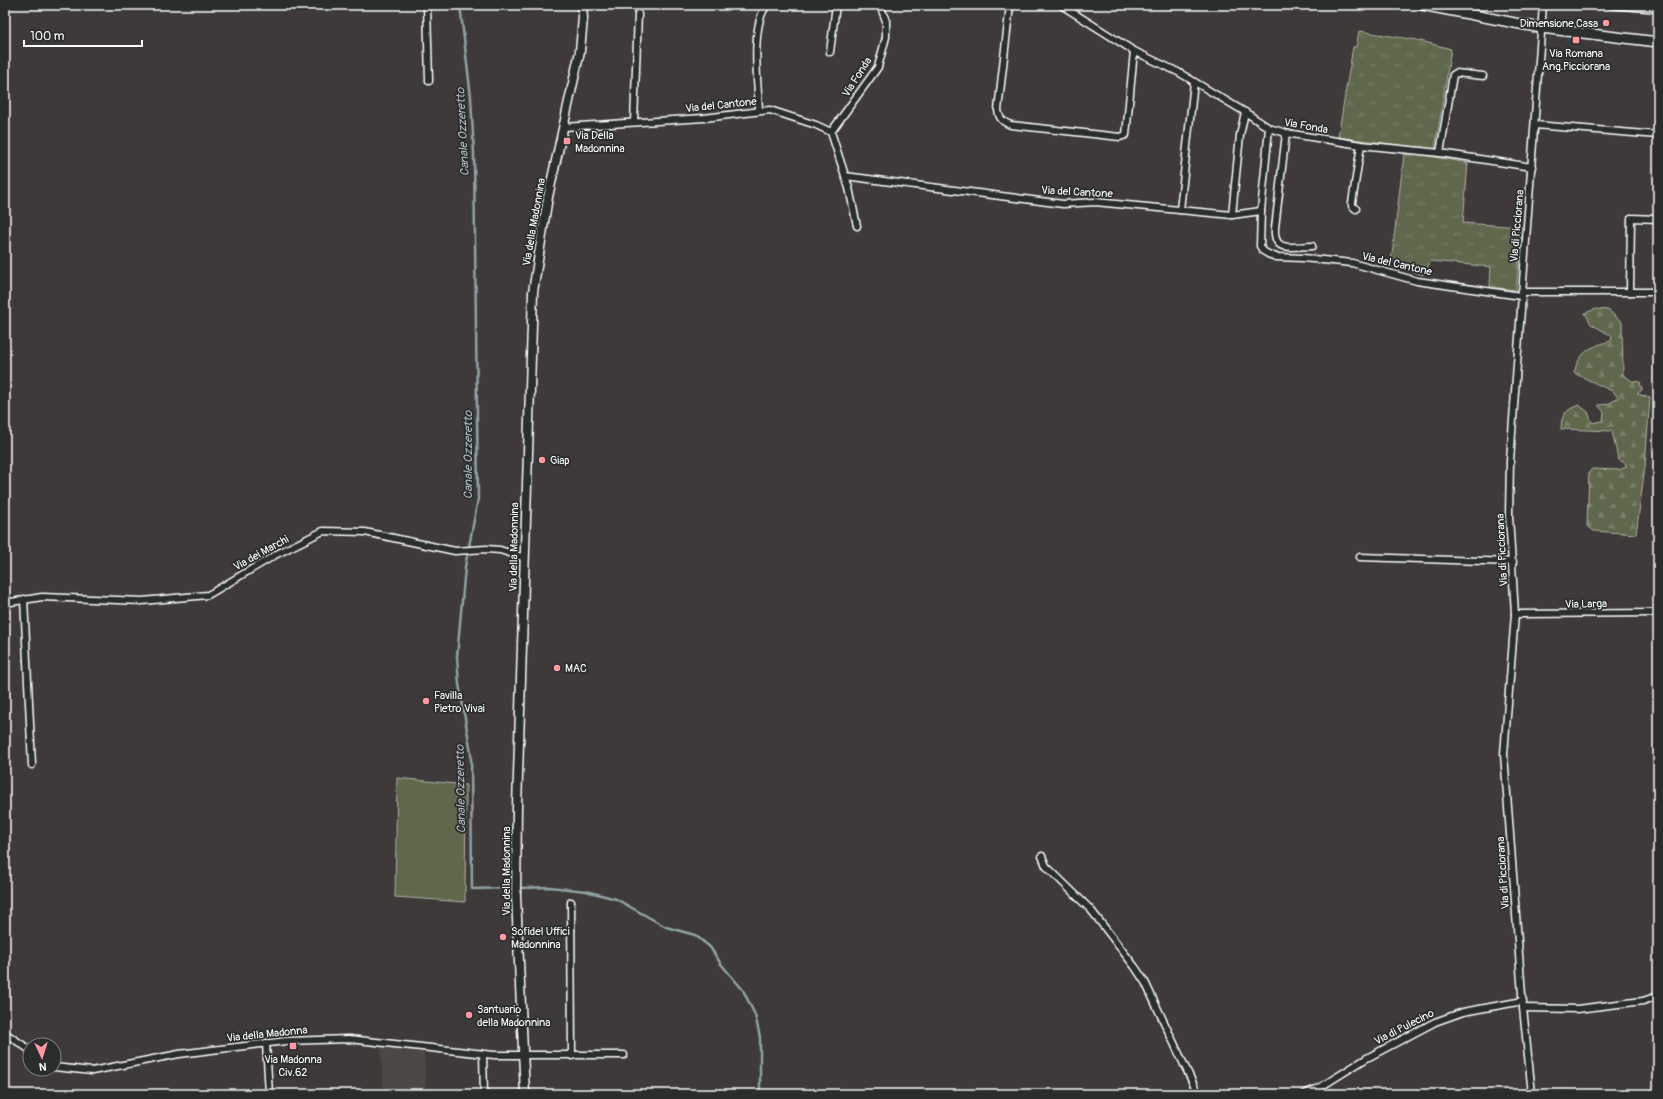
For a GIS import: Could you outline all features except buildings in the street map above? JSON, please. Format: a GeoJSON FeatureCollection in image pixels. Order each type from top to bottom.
{"type":"FeatureCollection","features":[{"type":"Feature","properties":{"kind":"main road"},"geometry":{"type":"LineString","coordinates":[[1422,5],[1541,28],[1658,42]]}},
{"type":"Feature","properties":{"kind":"street"},"geometry":{"type":"LineString","coordinates":[[427,5],[429,82]]}},
{"type":"Feature","properties":{"kind":"street","name":"Via della Madonnina"},"geometry":{"type":"LineString","coordinates":[[525,1094],[516,896],[517,807],[533,292],[548,197],[580,51],[583,18],[582,5]]}},
{"type":"Feature","properties":{"kind":"street"},"geometry":{"type":"LineString","coordinates":[[759,110],[757,44],[758,26],[767,5]]}},
{"type":"Feature","properties":{"kind":"street"},"geometry":{"type":"LineString","coordinates":[[830,52],[836,5]]}},
{"type":"Feature","properties":{"kind":"street","name":"Via Fonda"},"geometry":{"type":"LineString","coordinates":[[831,132],[878,67],[886,37],[886,21],[880,5]]}},
{"type":"Feature","properties":{"kind":"street"},"geometry":{"type":"LineString","coordinates":[[1010,5],[998,110],[1000,118],[1004,122],[1120,137],[1126,135],[1134,51]]}},
{"type":"Feature","properties":{"kind":"street","name":"Via Fonda"},"geometry":{"type":"LineString","coordinates":[[1061,5],[1134,51],[1194,82],[1269,128],[1286,133],[1361,145],[1440,153],[1532,167]]}},
{"type":"Feature","properties":{"kind":"street","name":"Via di Picciorana"},"geometry":{"type":"LineString","coordinates":[[1532,1094],[1523,1008],[1504,754],[1515,614],[1510,516],[1510,461],[1543,5]]}},
{"type":"Feature","properties":{"kind":"street"},"geometry":{"type":"LineString","coordinates":[[1611,5],[1658,9]]}},
{"type":"Feature","properties":{"kind":"street"},"geometry":{"type":"LineString","coordinates":[[634,122],[638,14]]}},
{"type":"Feature","properties":{"kind":"street"},"geometry":{"type":"LineString","coordinates":[[1440,153],[1453,75],[1456,73],[1483,76]]}},
{"type":"Feature","properties":{"kind":"street"},"geometry":{"type":"LineString","coordinates":[[1180,210],[1194,82]]}},
{"type":"Feature","properties":{"kind":"street","name":"Via del Cantone"},"geometry":{"type":"LineString","coordinates":[[564,127],[704,118],[759,110],[770,110],[816,125],[831,132]]}},
{"type":"Feature","properties":{"kind":"street"},"geometry":{"type":"LineString","coordinates":[[1232,215],[1240,135],[1245,112]]}},
{"type":"Feature","properties":{"kind":"street"},"geometry":{"type":"LineString","coordinates":[[1535,125],[1658,135]]}},
{"type":"Feature","properties":{"kind":"street","name":"Via del Cantone"},"geometry":{"type":"LineString","coordinates":[[1269,128],[1261,211],[1260,246],[1263,251],[1276,257],[1304,258],[1352,263],[1417,281],[1521,294]]}},
{"type":"Feature","properties":{"kind":"street"},"geometry":{"type":"LineString","coordinates":[[831,132],[845,176],[857,226]]}},
{"type":"Feature","properties":{"kind":"street"},"geometry":{"type":"LineString","coordinates":[[1286,133],[1275,228],[1275,240],[1276,243],[1282,246],[1312,246]]}},
{"type":"Feature","properties":{"kind":"street"},"geometry":{"type":"LineString","coordinates":[[1356,210],[1352,206],[1352,203],[1361,145]]}},
{"type":"Feature","properties":{"kind":"street","name":"Via del Cantone"},"geometry":{"type":"LineString","coordinates":[[845,176],[1063,204],[1095,202],[1232,215],[1261,211]]}},
{"type":"Feature","properties":{"kind":"street"},"geometry":{"type":"LineString","coordinates":[[1630,292],[1631,218],[1658,219]]}},
{"type":"Feature","properties":{"kind":"street"},"geometry":{"type":"LineString","coordinates":[[1521,294],[1658,292]]}},
{"type":"Feature","properties":{"kind":"street","name":"Via dei Marchi"},"geometry":{"type":"LineString","coordinates":[[5,603],[42,597],[142,600],[208,595],[277,554],[324,531],[365,532],[446,550],[500,550],[525,558]]}},
{"type":"Feature","properties":{"kind":"street"},"geometry":{"type":"LineString","coordinates":[[1360,557],[1513,562]]}},
{"type":"Feature","properties":{"kind":"street"},"geometry":{"type":"LineString","coordinates":[[24,599],[32,765]]}},
{"type":"Feature","properties":{"kind":"street","name":"Via Larga"},"geometry":{"type":"LineString","coordinates":[[1515,614],[1658,613]]}},
{"type":"Feature","properties":{"kind":"street"},"geometry":{"type":"LineString","coordinates":[[1042,856],[1046,866],[1091,910],[1139,972],[1198,1094]]}},
{"type":"Feature","properties":{"kind":"street"},"geometry":{"type":"LineString","coordinates":[[570,902],[572,1056]]}},
{"type":"Feature","properties":{"kind":"street"},"geometry":{"type":"LineString","coordinates":[[1523,1008],[1577,1009],[1636,1002],[1658,996]]}},
{"type":"Feature","properties":{"kind":"street","name":"Via di Pulecino"},"geometry":{"type":"LineString","coordinates":[[1304,1094],[1319,1088],[1373,1054],[1435,1022],[1463,1012],[1523,1001]]}},
{"type":"Feature","properties":{"kind":"street"},"geometry":{"type":"LineString","coordinates":[[5,1033],[22,1045]]}},
{"type":"Feature","properties":{"kind":"street","name":"Via della Madonna"},"geometry":{"type":"LineString","coordinates":[[62,1068],[92,1071],[179,1054],[266,1043],[349,1039],[483,1054],[523,1056],[624,1056]]}},
{"type":"Feature","properties":{"kind":"street"},"geometry":{"type":"LineString","coordinates":[[266,1043],[269,1094]]}},
{"type":"Feature","properties":{"kind":"street"},"geometry":{"type":"LineString","coordinates":[[483,1054],[484,1094]]}},
{"type":"Feature","properties":{"kind":"shaded area"},"geometry":{"type":"Polygon","coordinates":[[[380,1046],[424,1052],[426,1094],[353,1094],[384,1092],[380,1046]]]}},
{"type":"Feature","properties":{"kind":"green space"},"geometry":{"type":"Polygon","coordinates":[[[1359,31],[1417,40],[1451,49],[1435,150],[1338,137],[1353,47],[1356,47],[1359,31]]]}},
{"type":"Feature","properties":{"kind":"green space"},"geometry":{"type":"Polygon","coordinates":[[[1404,154],[1418,154],[1468,163],[1463,223],[1522,227],[1516,290],[1490,287],[1491,267],[1431,261],[1423,275],[1391,263],[1404,154]]]}},
{"type":"Feature","properties":{"kind":"green space"},"geometry":{"type":"Polygon","coordinates":[[[1596,309],[1608,310],[1622,322],[1623,375],[1632,381],[1640,382],[1642,390],[1637,394],[1650,397],[1645,467],[1636,534],[1594,531],[1587,526],[1589,472],[1592,469],[1619,470],[1626,467],[1626,464],[1618,459],[1612,431],[1561,429],[1563,416],[1565,413],[1579,405],[1588,412],[1592,423],[1603,421],[1604,412],[1598,405],[1608,404],[1618,398],[1614,392],[1574,373],[1579,360],[1587,351],[1597,345],[1611,341],[1612,336],[1591,324],[1585,313],[1596,309]]]}},
{"type":"Feature","properties":{"kind":"green space"},"geometry":{"type":"Polygon","coordinates":[[[397,778],[466,785],[465,902],[395,897],[397,778]]]}},
{"type":"Feature","properties":{"kind":"waterway","name":"Canale Ozzeretto"},"geometry":{"type":"LineString","coordinates":[[460,5],[471,97],[474,154],[478,499],[465,567],[457,657],[459,684],[471,753],[472,889],[511,888]]}},
{"type":"Feature","properties":{"kind":"waterway","name":"Canale Ozzeretto"},"geometry":{"type":"LineString","coordinates":[[522,888],[550,887],[586,891],[616,899],[666,927],[695,935],[710,947],[721,964],[743,990],[755,1015],[760,1037],[760,1094]]}},
{"type":"Feature","properties":{"kind":"place","name":"Dimensione Casa"},"geometry":{"type":"Point","coordinates":[1606,23]}},
{"type":"Feature","properties":{"kind":"place","name":"Via Romana Ang.Picciorana"},"geometry":{"type":"Point","coordinates":[1576,40]}},
{"type":"Feature","properties":{"kind":"place","name":"Via Della Madonnina"},"geometry":{"type":"Point","coordinates":[567,141]}},
{"type":"Feature","properties":{"kind":"place","name":"Giap"},"geometry":{"type":"Point","coordinates":[542,460]}},
{"type":"Feature","properties":{"kind":"place","name":"MAC"},"geometry":{"type":"Point","coordinates":[557,668]}},
{"type":"Feature","properties":{"kind":"place","name":"Favilla Pietro Vivai"},"geometry":{"type":"Point","coordinates":[426,701]}},
{"type":"Feature","properties":{"kind":"place","name":"Sofidel Uffici Madonnina"},"geometry":{"type":"Point","coordinates":[503,937]}},
{"type":"Feature","properties":{"kind":"place","name":"Santuario della Madonnina"},"geometry":{"type":"Point","coordinates":[469,1015]}},
{"type":"Feature","properties":{"kind":"place","name":"Via Madonna Civ.62"},"geometry":{"type":"Point","coordinates":[293,1046]}}]}
